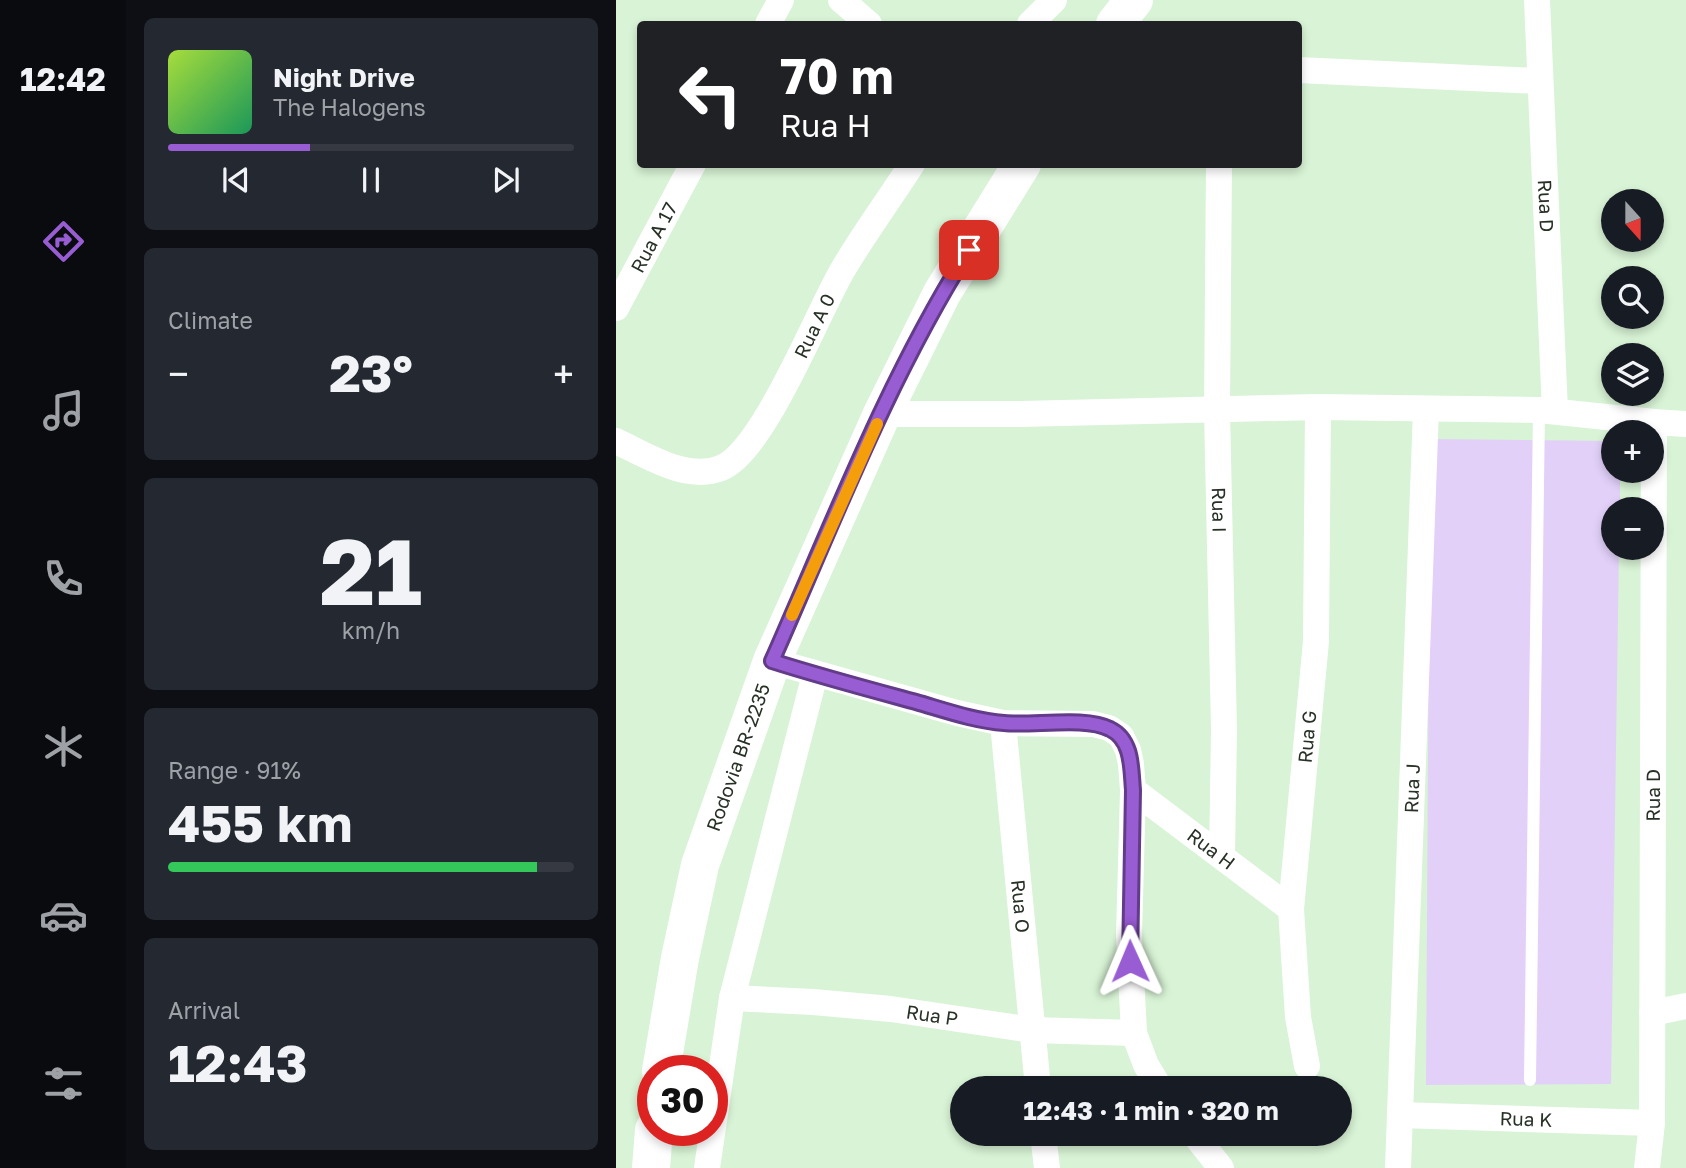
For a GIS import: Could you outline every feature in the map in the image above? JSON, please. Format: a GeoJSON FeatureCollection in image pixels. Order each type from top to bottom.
{"type":"FeatureCollection","features":[{"type":"Feature","properties":{"kind":"main road"},"geometry":{"type":"LineString","coordinates":[[1117,21],[1134,0]]}},
{"type":"Feature","properties":{"kind":"main road","name":"Rodovia BR-2235"},"geometry":{"type":"LineString","coordinates":[[664,1055],[680,958],[700,865],[772,661],[883,414],[942,293],[1020,168]]}},
{"type":"Feature","properties":{"kind":"main road"},"geometry":{"type":"LineString","coordinates":[[651,1168],[653,1146]]}},
{"type":"Feature","properties":{"kind":"street"},"geometry":{"type":"LineString","coordinates":[[770,21],[781,0]]}},
{"type":"Feature","properties":{"kind":"street"},"geometry":{"type":"LineString","coordinates":[[841,0],[866,21]]}},
{"type":"Feature","properties":{"kind":"street"},"geometry":{"type":"LineString","coordinates":[[1033,21],[1054,0]]}},
{"type":"Feature","properties":{"kind":"street","name":"Rua D"},"geometry":{"type":"LineString","coordinates":[[1537,0],[1547,410]]}},
{"type":"Feature","properties":{"kind":"street"},"geometry":{"type":"LineString","coordinates":[[1302,70],[1539,80]]}},
{"type":"Feature","properties":{"kind":"street","name":"Rua A 17"},"geometry":{"type":"LineString","coordinates":[[616,308],[691,168]]}},
{"type":"Feature","properties":{"kind":"street","name":"Rua A 0"},"geometry":{"type":"LineString","coordinates":[[616,441],[662,462],[706,473],[723,468],[740,456],[759,432],[842,271],[909,168]]}},
{"type":"Feature","properties":{"kind":"street","name":"Rua I"},"geometry":{"type":"LineString","coordinates":[[1219,168],[1217,411],[1223,730],[1222,856]]}},
{"type":"Feature","properties":{"kind":"street"},"geometry":{"type":"LineString","coordinates":[[883,414],[1217,411],[1318,407],[1547,410],[1636,420]]}},
{"type":"Feature","properties":{"kind":"street","name":"Rua G"},"geometry":{"type":"LineString","coordinates":[[1307,1066],[1297,1005],[1291,909],[1316,641],[1318,407]]}},
{"type":"Feature","properties":{"kind":"street","name":"Rua J"},"geometry":{"type":"LineString","coordinates":[[1398,1168],[1426,409]]}},
{"type":"Feature","properties":{"kind":"street"},"geometry":{"type":"LineString","coordinates":[[1664,423],[1686,424]]}},
{"type":"Feature","properties":{"kind":"street","name":"Rua D"},"geometry":{"type":"LineString","coordinates":[[1647,1168],[1652,1123],[1654,483]]}},
{"type":"Feature","properties":{"kind":"street"},"geometry":{"type":"LineString","coordinates":[[772,661],[1003,723],[1080,723],[1109,728],[1121,736],[1128,750],[1133,790],[1129,935],[1134,1033],[1153,1076]]}},
{"type":"Feature","properties":{"kind":"street"},"geometry":{"type":"LineString","coordinates":[[707,1168],[732,998],[815,674]]}},
{"type":"Feature","properties":{"kind":"street","name":"Rua O"},"geometry":{"type":"LineString","coordinates":[[1003,723],[1037,1076]]}},
{"type":"Feature","properties":{"kind":"street","name":"Rua H"},"geometry":{"type":"LineString","coordinates":[[1133,790],[1291,909]]}},
{"type":"Feature","properties":{"kind":"street","name":"Rua P"},"geometry":{"type":"LineString","coordinates":[[732,998],[891,1009],[1032,1030],[1134,1033]]}},
{"type":"Feature","properties":{"kind":"street"},"geometry":{"type":"LineString","coordinates":[[1652,1013],[1686,1006]]}},
{"type":"Feature","properties":{"kind":"street","name":"Rua K"},"geometry":{"type":"LineString","coordinates":[[1400,1115],[1652,1123]]}},
{"type":"Feature","properties":{"kind":"street"},"geometry":{"type":"LineString","coordinates":[[1044,1146],[1047,1168]]}},
{"type":"Feature","properties":{"kind":"street"},"geometry":{"type":"LineString","coordinates":[[1204,1146],[1221,1168]]}},
{"type":"Feature","properties":{"kind":"lane"},"geometry":{"type":"LineString","coordinates":[[1530,1080],[1547,410]]}},
{"type":"Feature","properties":{"kind":"shaded area"},"geometry":{"type":"Polygon","coordinates":[[[1430,439],[1601,441],[1601,483],[1620,483],[1620,497],[1601,497],[1601,560],[1619,560],[1611,1084],[1426,1085],[1430,439]]]}},
{"type":"Feature","properties":{"kind":"slow traffic"},"geometry":{"type":"LineString","coordinates":[[792,615],[877,424]]}},
{"type":"Feature","properties":{"kind":"route"},"geometry":{"type":"LineString","coordinates":[[969,250],[942,293],[883,414],[772,661],[957,713],[1003,723],[1093,724],[1109,728],[1121,736],[1128,750],[1133,790],[1130,961]]}}]}
